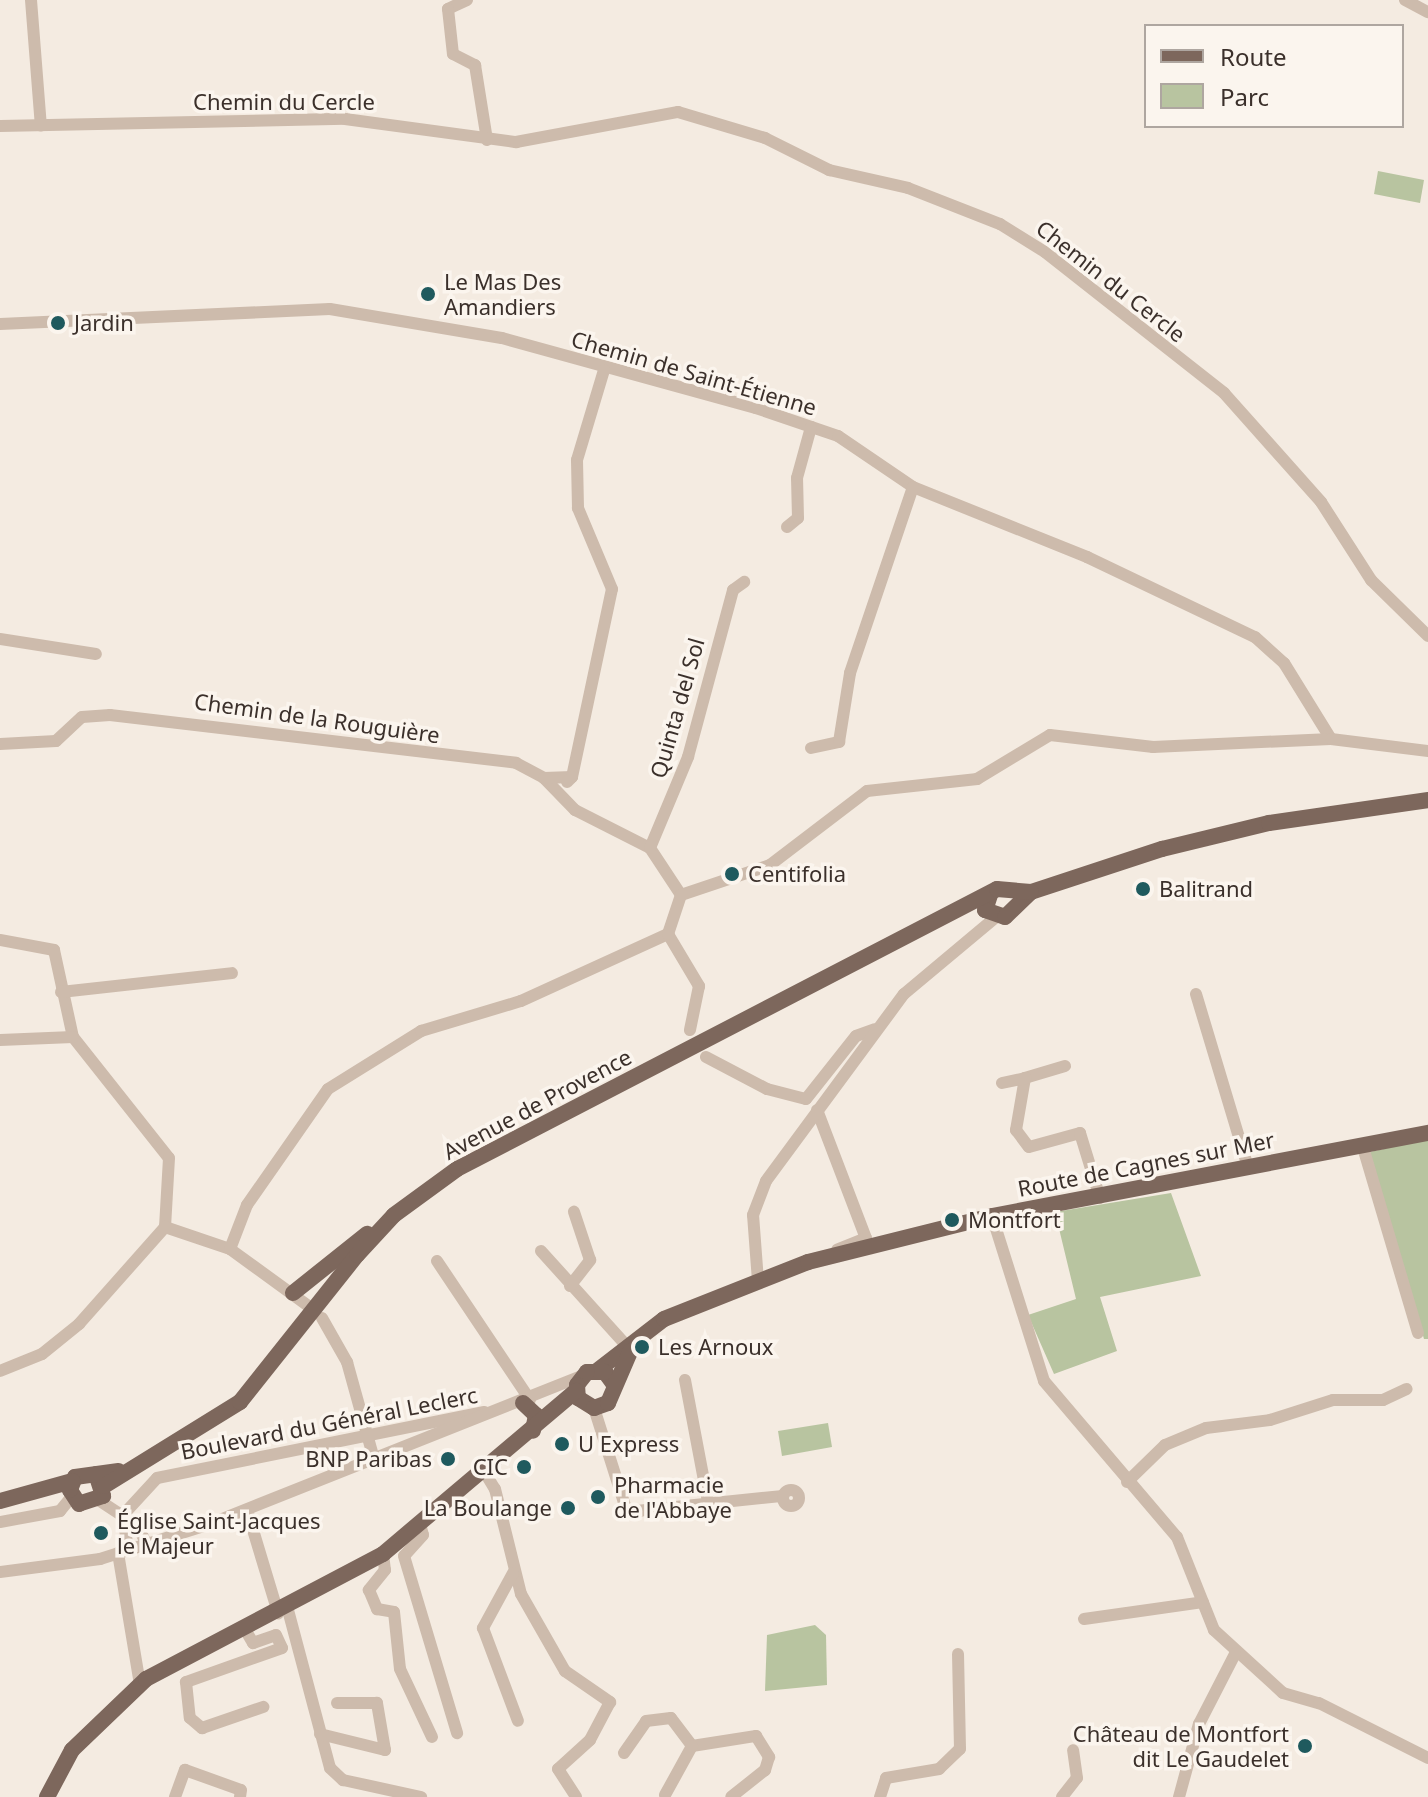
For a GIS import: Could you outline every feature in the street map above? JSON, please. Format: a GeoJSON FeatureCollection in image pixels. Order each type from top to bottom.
{"type":"FeatureCollection","features":[{"type":"Feature","properties":{"kind":"main road"},"geometry":{"type":"LineString","coordinates":[[988,913],[1021,895],[1213,835],[1428,800]]}},
{"type":"Feature","properties":{"kind":"main road","name":"Avenue de Provence"},"geometry":{"type":"LineString","coordinates":[[100,1487],[121,1471],[240,1402],[394,1215],[457,1169],[960,913],[988,913],[1021,895]]}},
{"type":"Feature","properties":{"kind":"main road","name":"Route de Cagnes sur Mer"},"geometry":{"type":"LineString","coordinates":[[590,1372],[675,1314],[764,1280],[874,1247],[992,1216],[1100,1198],[1428,1133]]}},
{"type":"Feature","properties":{"kind":"main road"},"geometry":{"type":"LineString","coordinates":[[293,1293],[394,1215]]}},
{"type":"Feature","properties":{"kind":"main road","name":"Route de Cagnes sur Mer"},"geometry":{"type":"LineString","coordinates":[[584,1400],[608,1403],[625,1356],[667,1326],[813,1271],[839,1258]]}},
{"type":"Feature","properties":{"kind":"main road"},"geometry":{"type":"LineString","coordinates":[[764,1280],[813,1271]]}},
{"type":"Feature","properties":{"kind":"main road"},"geometry":{"type":"LineString","coordinates":[[47,1797],[72,1750],[140,1684],[283,1612],[383,1554],[555,1413],[584,1400],[590,1372],[613,1383]]}},
{"type":"Feature","properties":{"kind":"main road"},"geometry":{"type":"LineString","coordinates":[[522,1403],[536,1415],[533,1431]]}},
{"type":"Feature","properties":{"kind":"main road"},"geometry":{"type":"LineString","coordinates":[[71,1491],[85,1506],[100,1487]]}},
{"type":"Feature","properties":{"kind":"main road"},"geometry":{"type":"LineString","coordinates":[[0,1501],[46,1491],[100,1487]]}},
{"type":"Feature","properties":{"kind":"street"},"geometry":{"type":"LineString","coordinates":[[31,0],[41,126]]}},
{"type":"Feature","properties":{"kind":"street"},"geometry":{"type":"LineString","coordinates":[[467,0],[448,9],[453,54],[475,65],[487,140]]}},
{"type":"Feature","properties":{"kind":"street"},"geometry":{"type":"LineString","coordinates":[[1405,0],[1428,12]]}},
{"type":"Feature","properties":{"kind":"street","name":"Chemin du Cercle"},"geometry":{"type":"LineString","coordinates":[[0,126],[345,119],[516,142],[678,112],[1000,224],[1066,268],[1252,419],[1321,502],[1371,580],[1428,636]]}},
{"type":"Feature","properties":{"kind":"street","name":"Chemin de Saint-Étienne"},"geometry":{"type":"LineString","coordinates":[[0,324],[330,309],[502,338],[604,370],[811,427],[838,436],[913,487],[1087,557],[1255,637],[1284,663],[1331,739]]}},
{"type":"Feature","properties":{"kind":"street"},"geometry":{"type":"LineString","coordinates":[[559,790],[572,777],[612,589],[578,508],[577,460],[604,370]]}},
{"type":"Feature","properties":{"kind":"street"},"geometry":{"type":"LineString","coordinates":[[787,527],[798,518],[797,478],[811,427]]}},
{"type":"Feature","properties":{"kind":"street"},"geometry":{"type":"LineString","coordinates":[[811,748],[839,742],[850,673],[913,487]]}},
{"type":"Feature","properties":{"kind":"street","name":"Quinta del Sol"},"geometry":{"type":"LineString","coordinates":[[650,848],[688,757],[733,590],[744,582]]}},
{"type":"Feature","properties":{"kind":"street"},"geometry":{"type":"LineString","coordinates":[[0,639],[96,654]]}},
{"type":"Feature","properties":{"kind":"street","name":"Chemin de la Rouguière"},"geometry":{"type":"LineString","coordinates":[[0,744],[56,741],[93,714],[157,717],[398,754],[516,763],[544,778],[559,790],[575,810],[650,848],[681,895]]}},
{"type":"Feature","properties":{"kind":"street"},"geometry":{"type":"LineString","coordinates":[[230,1249],[247,1205],[312,1106],[353,1071],[421,1031],[521,1001],[668,934],[681,895],[770,865],[867,791],[977,779],[1050,735],[1153,747],[1331,739],[1428,751]]}},
{"type":"Feature","properties":{"kind":"street"},"geometry":{"type":"LineString","coordinates":[[544,778],[572,777]]}},
{"type":"Feature","properties":{"kind":"street"},"geometry":{"type":"LineString","coordinates":[[667,1326],[764,1280],[754,1250],[758,1197],[875,1029],[988,913]]}},
{"type":"Feature","properties":{"kind":"street"},"geometry":{"type":"LineString","coordinates":[[668,934],[699,986],[690,1030]]}},
{"type":"Feature","properties":{"kind":"street"},"geometry":{"type":"LineString","coordinates":[[0,940],[54,950],[73,1037],[169,1158],[165,1227],[79,1324],[42,1354],[0,1371]]}},
{"type":"Feature","properties":{"kind":"street"},"geometry":{"type":"LineString","coordinates":[[61,992],[232,973]]}},
{"type":"Feature","properties":{"kind":"street"},"geometry":{"type":"LineString","coordinates":[[1196,994],[1248,1167]]}},
{"type":"Feature","properties":{"kind":"street"},"geometry":{"type":"LineString","coordinates":[[706,1057],[767,1089],[806,1099],[856,1036],[875,1029]]}},
{"type":"Feature","properties":{"kind":"street"},"geometry":{"type":"LineString","coordinates":[[0,1040],[73,1037]]}},
{"type":"Feature","properties":{"kind":"street"},"geometry":{"type":"LineString","coordinates":[[1002,1083],[1065,1066]]}},
{"type":"Feature","properties":{"kind":"street"},"geometry":{"type":"LineString","coordinates":[[1025,1078],[1015,1119],[1022,1140],[1029,1147],[1080,1133],[1100,1198]]}},
{"type":"Feature","properties":{"kind":"street"},"geometry":{"type":"LineString","coordinates":[[817,1110],[866,1238],[837,1248],[839,1258]]}},
{"type":"Feature","properties":{"kind":"street"},"geometry":{"type":"LineString","coordinates":[[1362,1144],[1418,1333]]}},
{"type":"Feature","properties":{"kind":"street"},"geometry":{"type":"LineString","coordinates":[[570,1286],[590,1260],[572,1224],[574,1212]]}},
{"type":"Feature","properties":{"kind":"street"},"geometry":{"type":"LineString","coordinates":[[992,1216],[1044,1381],[1177,1537],[1203,1602],[1235,1654],[1283,1693],[1319,1703],[1428,1758]]}},
{"type":"Feature","properties":{"kind":"street"},"geometry":{"type":"LineString","coordinates":[[165,1227],[230,1249],[307,1305]]}},
{"type":"Feature","properties":{"kind":"street"},"geometry":{"type":"LineString","coordinates":[[541,1251],[626,1345]]}},
{"type":"Feature","properties":{"kind":"street"},"geometry":{"type":"LineString","coordinates":[[437,1261],[522,1403]]}},
{"type":"Feature","properties":{"kind":"street"},"geometry":{"type":"LineString","coordinates":[[322,1318],[347,1362],[375,1463]]}},
{"type":"Feature","properties":{"kind":"street","name":"Boulevard du Général Leclerc"},"geometry":{"type":"LineString","coordinates":[[123,1515],[157,1478],[367,1434],[458,1423],[522,1403],[590,1372]]}},
{"type":"Feature","properties":{"kind":"street"},"geometry":{"type":"LineString","coordinates":[[685,1380],[699,1423],[709,1507]]}},
{"type":"Feature","properties":{"kind":"street"},"geometry":{"type":"LineString","coordinates":[[557,1387],[584,1400],[627,1512],[709,1507],[783,1496]]}},
{"type":"Feature","properties":{"kind":"street"},"geometry":{"type":"LineString","coordinates":[[1127,1482],[1165,1445],[1206,1428],[1270,1420],[1333,1400],[1383,1400],[1407,1389]]}},
{"type":"Feature","properties":{"kind":"street"},"geometry":{"type":"LineString","coordinates":[[0,1572],[123,1552],[375,1463],[458,1423]]}},
{"type":"Feature","properties":{"kind":"street"},"geometry":{"type":"LineString","coordinates":[[484,1471],[495,1489],[514,1570],[565,1671],[610,1702],[590,1740],[558,1769],[576,1797]]}},
{"type":"Feature","properties":{"kind":"street"},"geometry":{"type":"LineString","coordinates":[[100,1487],[146,1543]]}},
{"type":"Feature","properties":{"kind":"street"},"geometry":{"type":"LineString","coordinates":[[0,1522],[60,1511],[71,1491]]}},
{"type":"Feature","properties":{"kind":"street"},"geometry":{"type":"LineString","coordinates":[[247,1510],[290,1630],[330,1768],[343,1780],[421,1797]]}},
{"type":"Feature","properties":{"kind":"street"},"geometry":{"type":"LineString","coordinates":[[123,1515],[123,1552],[140,1684]]}},
{"type":"Feature","properties":{"kind":"street"},"geometry":{"type":"LineString","coordinates":[[420,1524],[423,1535],[404,1556],[457,1733]]}},
{"type":"Feature","properties":{"kind":"street"},"geometry":{"type":"LineString","coordinates":[[383,1554],[385,1570],[369,1590],[377,1609],[394,1612],[400,1669],[432,1737]]}},
{"type":"Feature","properties":{"kind":"street"},"geometry":{"type":"LineString","coordinates":[[514,1570],[483,1628],[518,1721]]}},
{"type":"Feature","properties":{"kind":"street"},"geometry":{"type":"LineString","coordinates":[[1084,1619],[1203,1602]]}},
{"type":"Feature","properties":{"kind":"street"},"geometry":{"type":"LineString","coordinates":[[246,1631],[253,1643],[276,1635],[282,1648],[186,1682],[190,1718],[202,1728],[263,1707]]}},
{"type":"Feature","properties":{"kind":"street"},"geometry":{"type":"LineString","coordinates":[[880,1797],[886,1778],[939,1769],[960,1749],[958,1654]]}},
{"type":"Feature","properties":{"kind":"street"},"geometry":{"type":"LineString","coordinates":[[1179,1797],[1199,1724],[1235,1654]]}},
{"type":"Feature","properties":{"kind":"street"},"geometry":{"type":"LineString","coordinates":[[320,1734],[385,1750],[377,1703],[337,1703]]}},
{"type":"Feature","properties":{"kind":"street"},"geometry":{"type":"LineString","coordinates":[[624,1753],[639,1726],[671,1718],[692,1746]]}},
{"type":"Feature","properties":{"kind":"street"},"geometry":{"type":"LineString","coordinates":[[665,1795],[692,1746],[745,1734],[764,1743],[765,1770],[731,1797]]}},
{"type":"Feature","properties":{"kind":"street"},"geometry":{"type":"LineString","coordinates":[[1062,1797],[1077,1778],[1073,1750]]}},
{"type":"Feature","properties":{"kind":"street"},"geometry":{"type":"LineString","coordinates":[[175,1797],[185,1770],[241,1790],[240,1797]]}},
{"type":"Feature","properties":{"kind":"green space"},"geometry":{"type":"Polygon","coordinates":[[[1378,171],[1424,180],[1420,203],[1374,194],[1378,171]]]}},
{"type":"Feature","properties":{"kind":"green space"},"geometry":{"type":"Polygon","coordinates":[[[1428,1139],[1428,1339],[1424,1339],[1370,1152],[1428,1139]]]}},
{"type":"Feature","properties":{"kind":"green space"},"geometry":{"type":"Polygon","coordinates":[[[1171,1193],[1201,1276],[1100,1297],[1117,1351],[1054,1374],[1028,1315],[1076,1299],[1055,1212],[1171,1193]]]}},
{"type":"Feature","properties":{"kind":"green space"},"geometry":{"type":"Polygon","coordinates":[[[828,1423],[832,1447],[782,1456],[778,1431],[828,1423]]]}},
{"type":"Feature","properties":{"kind":"green space"},"geometry":{"type":"Polygon","coordinates":[[[815,1625],[826,1635],[827,1685],[765,1691],[767,1635],[815,1625]]]}},
{"type":"Feature","properties":{"kind":"place","name":"Le Mas Des Amandiers"},"geometry":{"type":"Point","coordinates":[428,294]}},
{"type":"Feature","properties":{"kind":"place","name":"Jardin"},"geometry":{"type":"Point","coordinates":[58,323]}},
{"type":"Feature","properties":{"kind":"place","name":"Centifolia"},"geometry":{"type":"Point","coordinates":[732,874]}},
{"type":"Feature","properties":{"kind":"place","name":"Balitrand"},"geometry":{"type":"Point","coordinates":[1143,889]}},
{"type":"Feature","properties":{"kind":"place","name":"Montfort"},"geometry":{"type":"Point","coordinates":[952,1220]}},
{"type":"Feature","properties":{"kind":"place","name":"Les Arnoux"},"geometry":{"type":"Point","coordinates":[642,1347]}},
{"type":"Feature","properties":{"kind":"place","name":"U Express"},"geometry":{"type":"Point","coordinates":[562,1444]}},
{"type":"Feature","properties":{"kind":"place","name":"BNP Paribas"},"geometry":{"type":"Point","coordinates":[448,1459]}},
{"type":"Feature","properties":{"kind":"place","name":"CIC"},"geometry":{"type":"Point","coordinates":[524,1467]}},
{"type":"Feature","properties":{"kind":"place","name":"Pharmacie de l'Abbaye"},"geometry":{"type":"Point","coordinates":[598,1497]}},
{"type":"Feature","properties":{"kind":"place","name":"La Boulange"},"geometry":{"type":"Point","coordinates":[568,1508]}},
{"type":"Feature","properties":{"kind":"place","name":"Église Saint-Jacques le Majeur"},"geometry":{"type":"Point","coordinates":[101,1533]}},
{"type":"Feature","properties":{"kind":"place","name":"Château de Montfort dit Le Gaudelet"},"geometry":{"type":"Point","coordinates":[1305,1746]}}]}
